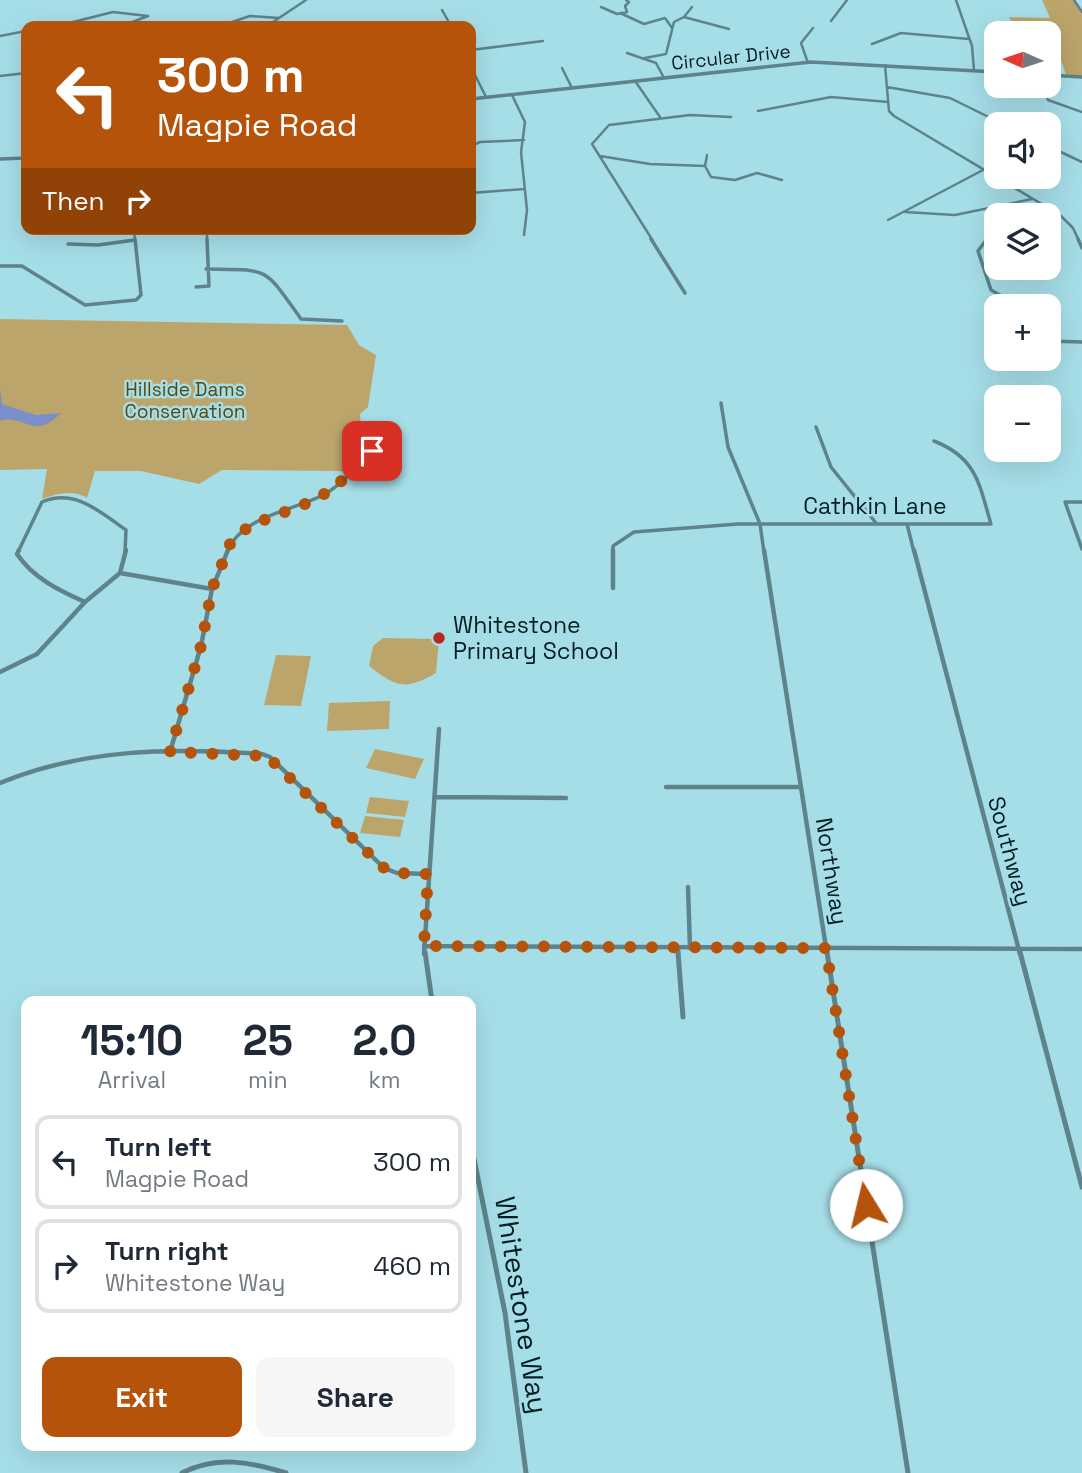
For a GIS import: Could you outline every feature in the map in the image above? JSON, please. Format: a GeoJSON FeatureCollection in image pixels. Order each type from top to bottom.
{"type":"FeatureCollection","features":[{"type":"Feature","properties":{"kind":"street"},"geometry":{"type":"LineString","coordinates":[[274,21],[306,0]]}},
{"type":"Feature","properties":{"kind":"street"},"geometry":{"type":"LineString","coordinates":[[620,13],[628,11],[625,6],[629,2],[626,0]]}},
{"type":"Feature","properties":{"kind":"street"},"geometry":{"type":"LineString","coordinates":[[831,21],[847,0]]}},
{"type":"Feature","properties":{"kind":"street"},"geometry":{"type":"LineString","coordinates":[[956,0],[969,39],[974,70]]}},
{"type":"Feature","properties":{"kind":"street"},"geometry":{"type":"LineString","coordinates":[[1074,0],[1082,12]]}},
{"type":"Feature","properties":{"kind":"street"},"geometry":{"type":"LineString","coordinates":[[646,58],[666,54],[674,22],[684,17],[692,6]]}},
{"type":"Feature","properties":{"kind":"street"},"geometry":{"type":"LineString","coordinates":[[601,7],[608,12],[620,13],[649,24],[656,18],[668,19],[672,27]]}},
{"type":"Feature","properties":{"kind":"street"},"geometry":{"type":"LineString","coordinates":[[442,10],[448,21]]}},
{"type":"Feature","properties":{"kind":"street"},"geometry":{"type":"LineString","coordinates":[[84,21],[97,13],[109,11],[148,16],[135,21]]}},
{"type":"Feature","properties":{"kind":"street"},"geometry":{"type":"LineString","coordinates":[[234,21],[250,16],[279,18]]}},
{"type":"Feature","properties":{"kind":"street"},"geometry":{"type":"LineString","coordinates":[[684,17],[729,29]]}},
{"type":"Feature","properties":{"kind":"street"},"geometry":{"type":"LineString","coordinates":[[808,62],[801,43],[813,28]]}},
{"type":"Feature","properties":{"kind":"street"},"geometry":{"type":"LineString","coordinates":[[0,36],[21,32]]}},
{"type":"Feature","properties":{"kind":"street"},"geometry":{"type":"LineString","coordinates":[[872,44],[901,33],[969,39]]}},
{"type":"Feature","properties":{"kind":"street"},"geometry":{"type":"LineString","coordinates":[[476,49],[543,41]]}},
{"type":"Feature","properties":{"kind":"street"},"geometry":{"type":"LineString","coordinates":[[628,53],[656,63],[664,78]]}},
{"type":"Feature","properties":{"kind":"street","name":"Circular Drive"},"geometry":{"type":"LineString","coordinates":[[476,98],[808,62],[984,71]]}},
{"type":"Feature","properties":{"kind":"street"},"geometry":{"type":"LineString","coordinates":[[886,65],[888,102],[894,116],[984,170]]}},
{"type":"Feature","properties":{"kind":"street"},"geometry":{"type":"LineString","coordinates":[[562,68],[572,88]]}},
{"type":"Feature","properties":{"kind":"street"},"geometry":{"type":"LineString","coordinates":[[0,76],[21,74]]}},
{"type":"Feature","properties":{"kind":"street"},"geometry":{"type":"LineString","coordinates":[[1061,76],[1082,77]]}},
{"type":"Feature","properties":{"kind":"street"},"geometry":{"type":"LineString","coordinates":[[476,77],[486,97]]}},
{"type":"Feature","properties":{"kind":"street"},"geometry":{"type":"LineString","coordinates":[[635,82],[660,117]]}},
{"type":"Feature","properties":{"kind":"street"},"geometry":{"type":"LineString","coordinates":[[887,87],[950,98],[984,115]]}},
{"type":"Feature","properties":{"kind":"street"},"geometry":{"type":"LineString","coordinates":[[512,94],[524,122],[521,152],[527,210],[524,235]]}},
{"type":"Feature","properties":{"kind":"street"},"geometry":{"type":"LineString","coordinates":[[758,111],[831,97],[888,102]]}},
{"type":"Feature","properties":{"kind":"street"},"geometry":{"type":"LineString","coordinates":[[1047,98],[1082,112]]}},
{"type":"Feature","properties":{"kind":"street"},"geometry":{"type":"LineString","coordinates":[[685,293],[592,144],[609,125],[660,117],[731,117]]}},
{"type":"Feature","properties":{"kind":"street"},"geometry":{"type":"LineString","coordinates":[[476,144],[524,140]]}},
{"type":"Feature","properties":{"kind":"street"},"geometry":{"type":"LineString","coordinates":[[1061,152],[1082,162]]}},
{"type":"Feature","properties":{"kind":"street"},"geometry":{"type":"LineString","coordinates":[[708,155],[705,166],[711,177],[751,177],[757,173],[782,180]]}},
{"type":"Feature","properties":{"kind":"street"},"geometry":{"type":"LineString","coordinates":[[600,156],[650,164],[705,166]]}},
{"type":"Feature","properties":{"kind":"street"},"geometry":{"type":"LineString","coordinates":[[0,159],[21,158]]}},
{"type":"Feature","properties":{"kind":"street"},"geometry":{"type":"LineString","coordinates":[[888,220],[984,170]]}},
{"type":"Feature","properties":{"kind":"street"},"geometry":{"type":"LineString","coordinates":[[1017,189],[1039,203]]}},
{"type":"Feature","properties":{"kind":"street"},"geometry":{"type":"LineString","coordinates":[[476,193],[525,190]]}},
{"type":"Feature","properties":{"kind":"street"},"geometry":{"type":"LineString","coordinates":[[905,212],[955,215],[1032,198]]}},
{"type":"Feature","properties":{"kind":"street"},"geometry":{"type":"LineString","coordinates":[[1061,219],[1073,228],[1082,248]]}},
{"type":"Feature","properties":{"kind":"street"},"geometry":{"type":"LineString","coordinates":[[1073,228],[1082,228]]}},
{"type":"Feature","properties":{"kind":"street"},"geometry":{"type":"LineString","coordinates":[[0,266],[22,266],[85,305],[136,300],[141,297],[135,235]]}},
{"type":"Feature","properties":{"kind":"street"},"geometry":{"type":"LineString","coordinates":[[196,287],[209,286],[206,269],[207,235]]}},
{"type":"Feature","properties":{"kind":"street"},"geometry":{"type":"LineString","coordinates":[[68,244],[98,245],[135,240]]}},
{"type":"Feature","properties":{"kind":"street"},"geometry":{"type":"LineString","coordinates":[[984,243],[978,251],[984,269]]}},
{"type":"Feature","properties":{"kind":"street"},"geometry":{"type":"LineString","coordinates":[[206,269],[260,270],[271,277],[300,319],[342,321]]}},
{"type":"Feature","properties":{"kind":"street"},"geometry":{"type":"LineString","coordinates":[[988,280],[991,290],[998,294]]}},
{"type":"Feature","properties":{"kind":"street"},"geometry":{"type":"LineString","coordinates":[[1061,341],[1082,342]]}},
{"type":"Feature","properties":{"kind":"street","name":"Northway"},"geometry":{"type":"LineString","coordinates":[[721,403],[728,447],[760,524],[908,1473]]}},
{"type":"Feature","properties":{"kind":"street"},"geometry":{"type":"LineString","coordinates":[[816,427],[819,445],[827,464],[877,523]]}},
{"type":"Feature","properties":{"kind":"street","name":"Cathkin Lane"},"geometry":{"type":"LineString","coordinates":[[612,588],[613,547],[627,534],[698,526],[760,524],[991,524],[979,484],[966,456],[934,441]]}},
{"type":"Feature","properties":{"kind":"street"},"geometry":{"type":"LineString","coordinates":[[170,752],[201,646],[212,589],[225,554],[242,530],[326,494],[372,451]]}},
{"type":"Feature","properties":{"kind":"street"},"geometry":{"type":"LineString","coordinates":[[0,672],[37,654],[85,602],[120,573],[128,542],[126,530],[75,498],[57,496],[42,502],[18,550],[19,558],[56,588],[85,602]]}},
{"type":"Feature","properties":{"kind":"street"},"geometry":{"type":"LineString","coordinates":[[1082,502],[1065,502],[1082,549]]}},
{"type":"Feature","properties":{"kind":"street","name":"Southway"},"geometry":{"type":"LineString","coordinates":[[907,524],[1082,1187]]}},
{"type":"Feature","properties":{"kind":"street"},"geometry":{"type":"LineString","coordinates":[[120,573],[212,589]]}},
{"type":"Feature","properties":{"kind":"street"},"geometry":{"type":"LineString","coordinates":[[431,996],[424,970],[424,946],[439,729]]}},
{"type":"Feature","properties":{"kind":"street"},"geometry":{"type":"LineString","coordinates":[[0,783],[42,765],[102,753],[170,752],[267,756],[384,868],[397,873],[428,874]]}},
{"type":"Feature","properties":{"kind":"street"},"geometry":{"type":"LineString","coordinates":[[666,787],[800,787]]}},
{"type":"Feature","properties":{"kind":"street"},"geometry":{"type":"LineString","coordinates":[[435,797],[566,798]]}},
{"type":"Feature","properties":{"kind":"street"},"geometry":{"type":"LineString","coordinates":[[688,887],[690,948]]}},
{"type":"Feature","properties":{"kind":"street"},"geometry":{"type":"LineString","coordinates":[[424,946],[1082,948]]}},
{"type":"Feature","properties":{"kind":"street"},"geometry":{"type":"LineString","coordinates":[[678,948],[682,1017]]}},
{"type":"Feature","properties":{"kind":"street","name":"Whitestone Way"},"geometry":{"type":"LineString","coordinates":[[476,1169],[505,1313],[526,1473]]}},
{"type":"Feature","properties":{"kind":"street"},"geometry":{"type":"LineString","coordinates":[[182,1473],[215,1461],[242,1462],[286,1473]]}},
{"type":"Feature","properties":{"kind":"green space"},"geometry":{"type":"Polygon","coordinates":[[[1042,0],[1073,0],[1082,14],[1082,76],[1066,75],[1061,60],[1061,21],[1011,21],[1009,17],[1050,18],[1042,0]]]}},
{"type":"Feature","properties":{"kind":"green space","name":"Hillside Dams Conservation"},"geometry":{"type":"Polygon","coordinates":[[[0,319],[347,325],[359,345],[376,355],[368,407],[360,414],[361,426],[343,471],[222,470],[199,484],[141,471],[95,471],[87,498],[71,493],[42,499],[47,469],[0,470],[0,319]]]}},
{"type":"Feature","properties":{"kind":"green space"},"geometry":{"type":"Polygon","coordinates":[[[383,638],[439,639],[436,673],[408,684],[386,678],[369,666],[373,646],[383,638]]]}},
{"type":"Feature","properties":{"kind":"green space"},"geometry":{"type":"Polygon","coordinates":[[[276,655],[311,656],[301,706],[264,705],[276,655]]]}},
{"type":"Feature","properties":{"kind":"green space"},"geometry":{"type":"Polygon","coordinates":[[[390,701],[389,729],[327,731],[329,703],[390,701]]]}},
{"type":"Feature","properties":{"kind":"green space"},"geometry":{"type":"Polygon","coordinates":[[[375,749],[424,759],[415,779],[366,768],[375,749]]]}},
{"type":"Feature","properties":{"kind":"green space"},"geometry":{"type":"Polygon","coordinates":[[[370,797],[409,801],[405,817],[366,813],[370,797]]]}},
{"type":"Feature","properties":{"kind":"green space"},"geometry":{"type":"Polygon","coordinates":[[[365,816],[404,820],[400,837],[360,833],[365,816]]]}},
{"type":"Feature","properties":{"kind":"water"},"geometry":{"type":"Polygon","coordinates":[[[0,388],[2,404],[36,415],[61,413],[51,421],[36,426],[16,420],[0,421],[0,388]]]}},
{"type":"Feature","properties":{"kind":"place","name":"Whitestone Primary School"},"geometry":{"type":"Point","coordinates":[439,638]}},
{"type":"Feature","properties":{"kind":"route"},"geometry":{"type":"LineString","coordinates":[[372,451],[332,490],[305,504],[249,526],[230,544],[212,589],[201,646],[170,752],[257,754],[270,757],[384,868],[393,873],[428,874],[424,946],[826,948],[866,1205]]}}]}
